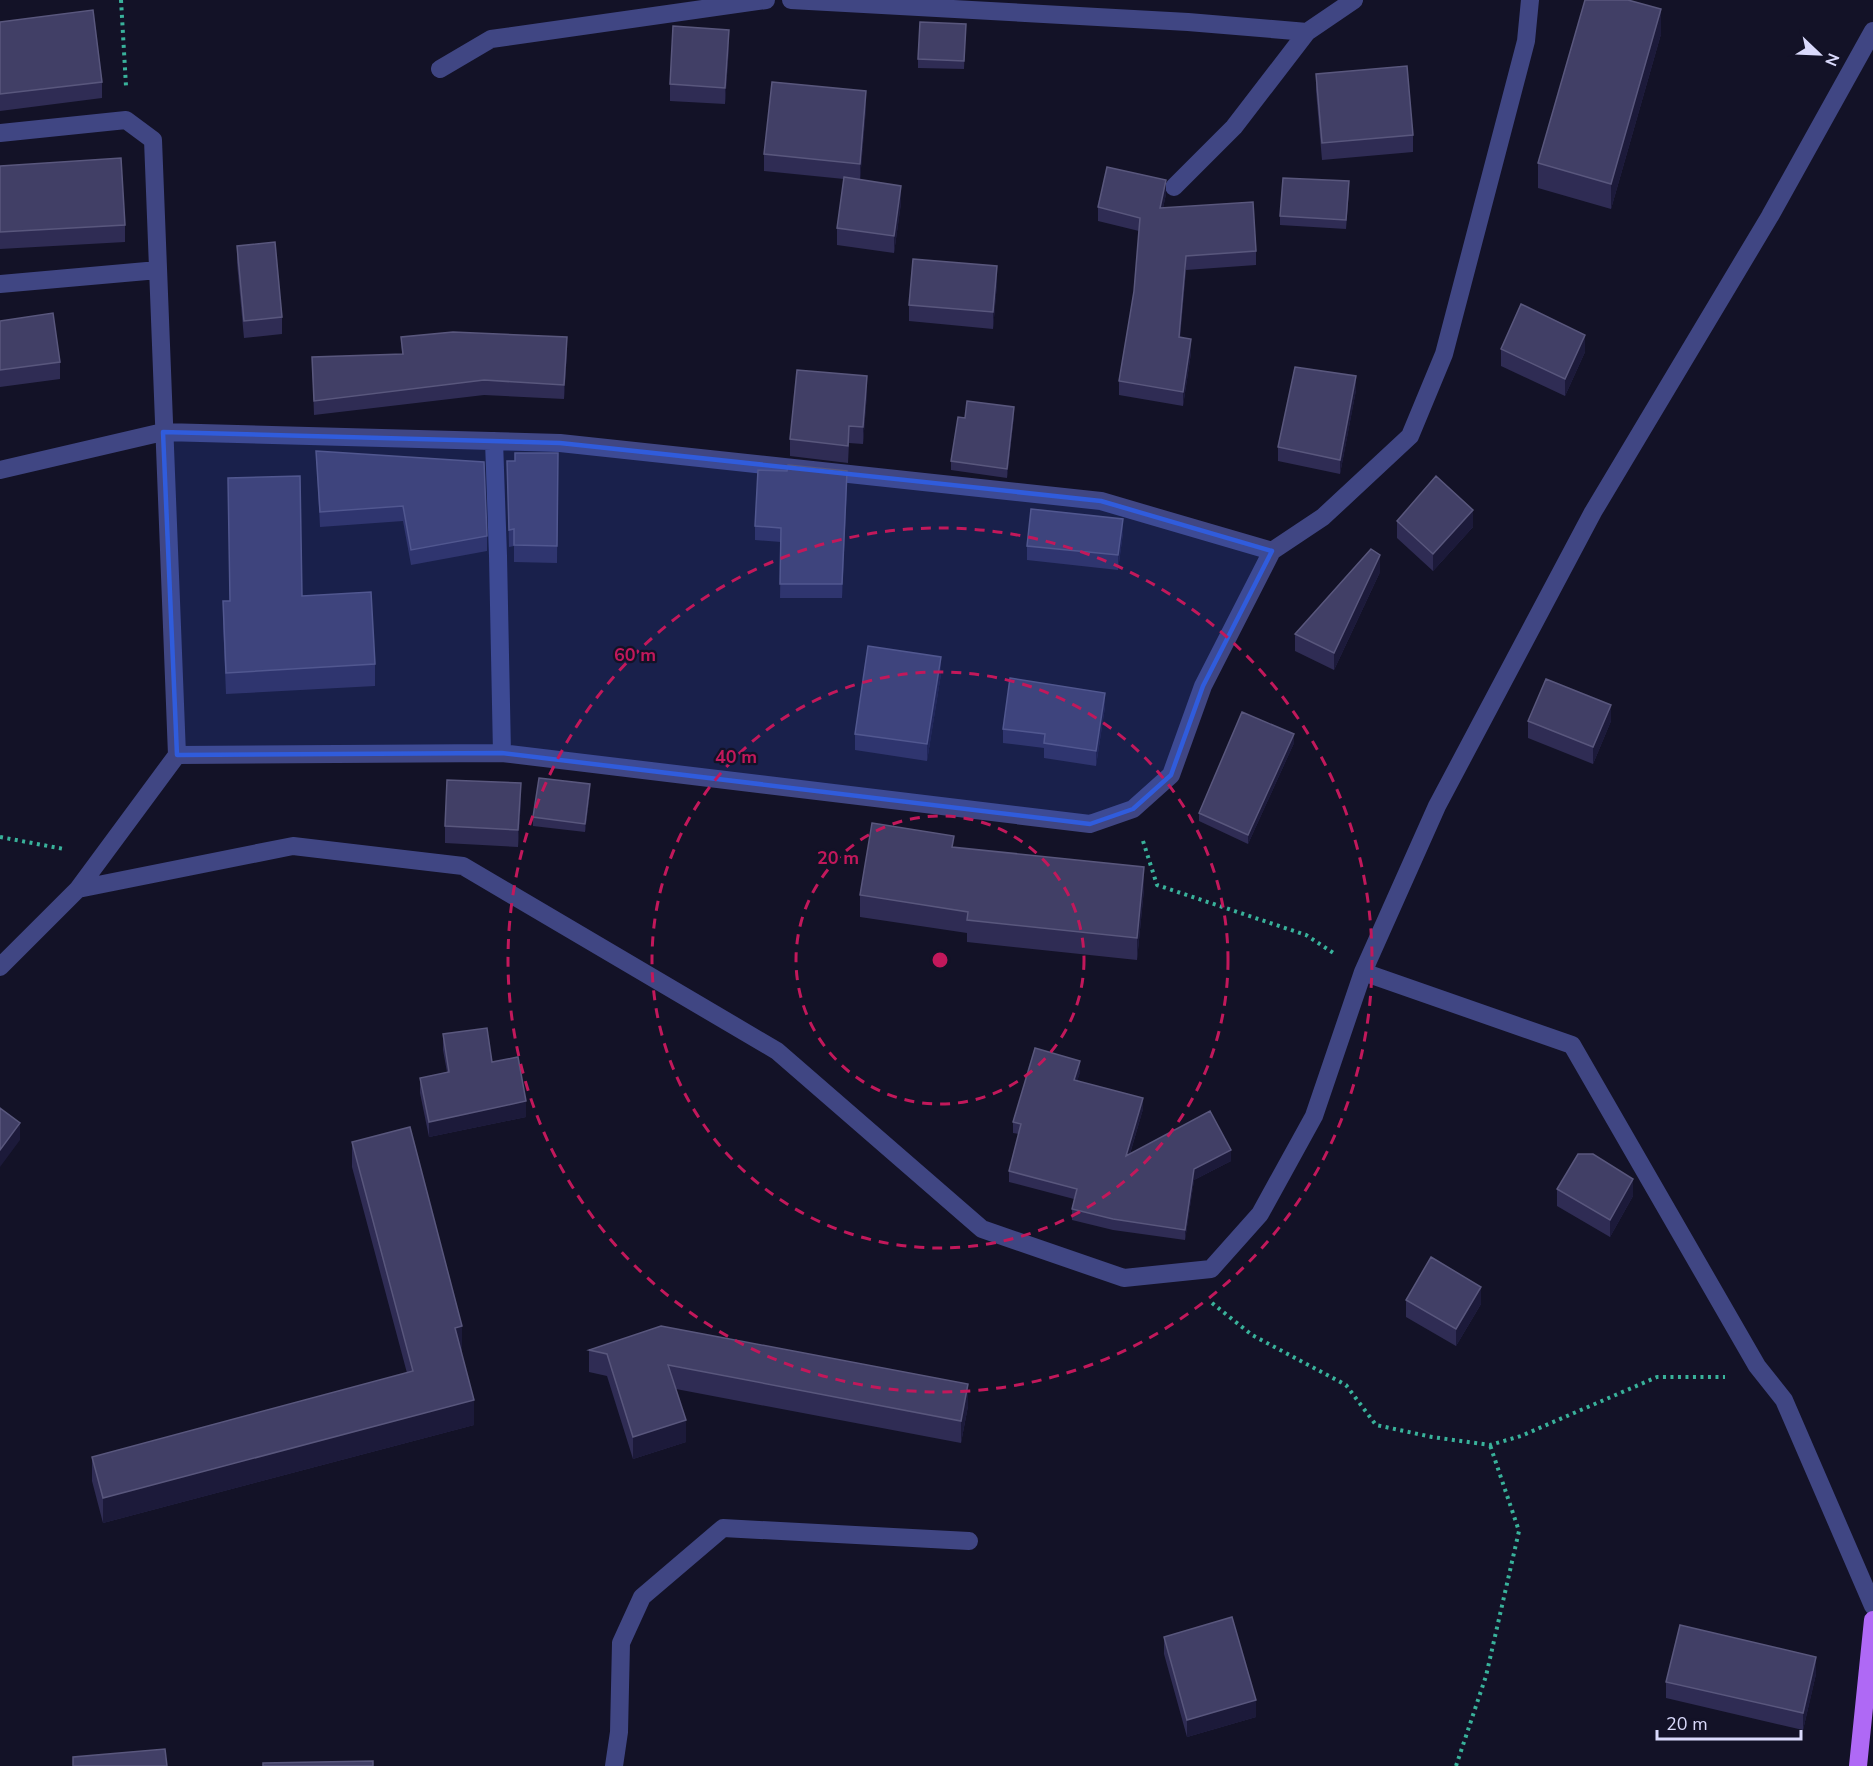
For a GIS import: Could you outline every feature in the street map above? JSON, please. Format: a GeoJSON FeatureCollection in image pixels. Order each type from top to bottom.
{"type":"FeatureCollection","features":[{"type":"Feature","properties":{"kind":"main road"},"geometry":{"type":"LineString","coordinates":[[1858,1766],[1873,1620]]}},
{"type":"Feature","properties":{"kind":"street"},"geometry":{"type":"LineString","coordinates":[[440,69],[491,39],[766,0]]}},
{"type":"Feature","properties":{"kind":"street"},"geometry":{"type":"LineString","coordinates":[[791,0],[1177,21],[1307,32]]}},
{"type":"Feature","properties":{"kind":"street"},"geometry":{"type":"LineString","coordinates":[[1174,187],[1234,127],[1307,32],[1354,0]]}},
{"type":"Feature","properties":{"kind":"street"},"geometry":{"type":"LineString","coordinates":[[177,755],[502,753],[1090,824],[1133,809],[1171,775],[1203,686],[1272,551],[1323,517],[1410,435],[1444,354],[1526,41],[1530,0]]}},
{"type":"Feature","properties":{"kind":"street"},"geometry":{"type":"LineString","coordinates":[[78,890],[293,846],[463,866],[777,1051],[982,1229],[1125,1278],[1211,1269],[1260,1214],[1314,1116],[1364,972],[1437,806],[1593,512],[1770,216],[1873,31]]}},
{"type":"Feature","properties":{"kind":"street"},"geometry":{"type":"LineString","coordinates":[[0,133],[126,120],[153,140],[177,755],[78,890],[0,967]]}},
{"type":"Feature","properties":{"kind":"street"},"geometry":{"type":"LineString","coordinates":[[0,284],[158,270]]}},
{"type":"Feature","properties":{"kind":"street"},"geometry":{"type":"LineString","coordinates":[[0,470],[164,432],[560,443],[1101,501],[1272,551]]}},
{"type":"Feature","properties":{"kind":"street"},"geometry":{"type":"LineString","coordinates":[[494,441],[502,753]]}},
{"type":"Feature","properties":{"kind":"street"},"geometry":{"type":"LineString","coordinates":[[1364,972],[1572,1045],[1757,1366],[1784,1400],[1873,1606]]}},
{"type":"Feature","properties":{"kind":"street"},"geometry":{"type":"LineString","coordinates":[[614,1766],[619,1732],[621,1643],[642,1597],[723,1528],[969,1541]]}},
{"type":"Feature","properties":{"kind":"path"},"geometry":{"type":"LineString","coordinates":[[121,0],[126,52],[126,120]]}},
{"type":"Feature","properties":{"kind":"path"},"geometry":{"type":"LineString","coordinates":[[1133,809],[1156,885],[1306,935],[1364,972]]}},
{"type":"Feature","properties":{"kind":"path"},"geometry":{"type":"LineString","coordinates":[[0,837],[103,856]]}},
{"type":"Feature","properties":{"kind":"path"},"geometry":{"type":"LineString","coordinates":[[1174,1273],[1252,1335],[1346,1385],[1376,1425],[1431,1437],[1490,1445],[1521,1436],[1658,1377],[1732,1377]]}},
{"type":"Feature","properties":{"kind":"path"},"geometry":{"type":"LineString","coordinates":[[1456,1766],[1486,1676],[1520,1531],[1490,1445]]}},
{"type":"Feature","properties":{"kind":"highlighted area"},"geometry":{"type":"Polygon","coordinates":[[[163,432],[560,443],[1101,501],[1272,551],[1203,686],[1171,775],[1133,809],[1090,824],[502,753],[177,755],[163,432]]]}},
{"type":"Feature","properties":{"kind":"building"},"geometry":{"type":"Polygon","coordinates":[[[1585,0],[1628,0],[1661,9],[1611,184],[1538,163],[1585,0]]]}},
{"type":"Feature","properties":{"kind":"building"},"geometry":{"type":"Polygon","coordinates":[[[93,10],[102,82],[0,94],[0,22],[93,10]]]}},
{"type":"Feature","properties":{"kind":"building"},"geometry":{"type":"Polygon","coordinates":[[[920,22],[966,24],[964,61],[918,59],[920,22]]]}},
{"type":"Feature","properties":{"kind":"building"},"geometry":{"type":"Polygon","coordinates":[[[673,26],[729,30],[725,88],[670,84],[673,26]]]}},
{"type":"Feature","properties":{"kind":"building"},"geometry":{"type":"Polygon","coordinates":[[[1407,66],[1413,135],[1322,143],[1316,74],[1407,66]]]}},
{"type":"Feature","properties":{"kind":"building"},"geometry":{"type":"Polygon","coordinates":[[[772,82],[866,91],[860,164],[764,154],[772,82]]]}},
{"type":"Feature","properties":{"kind":"building"},"geometry":{"type":"Polygon","coordinates":[[[121,158],[125,225],[0,232],[0,166],[121,158]]]}},
{"type":"Feature","properties":{"kind":"building"},"geometry":{"type":"Polygon","coordinates":[[[1107,167],[1166,180],[1160,208],[1253,202],[1256,251],[1186,256],[1179,337],[1191,339],[1183,392],[1119,381],[1134,291],[1140,218],[1098,207],[1107,167]]]}},
{"type":"Feature","properties":{"kind":"building"},"geometry":{"type":"Polygon","coordinates":[[[844,177],[901,186],[894,236],[837,228],[844,177]]]}},
{"type":"Feature","properties":{"kind":"building"},"geometry":{"type":"Polygon","coordinates":[[[1283,178],[1349,181],[1346,220],[1280,216],[1283,178]]]}},
{"type":"Feature","properties":{"kind":"building"},"geometry":{"type":"Polygon","coordinates":[[[275,242],[282,317],[244,321],[237,246],[275,242]]]}},
{"type":"Feature","properties":{"kind":"building"},"geometry":{"type":"Polygon","coordinates":[[[913,259],[997,266],[993,312],[909,305],[913,259]]]}},
{"type":"Feature","properties":{"kind":"building"},"geometry":{"type":"Polygon","coordinates":[[[1521,304],[1585,335],[1565,379],[1501,349],[1521,304]]]}},
{"type":"Feature","properties":{"kind":"building"},"geometry":{"type":"Polygon","coordinates":[[[53,313],[60,362],[0,370],[0,321],[53,313]]]}},
{"type":"Feature","properties":{"kind":"building"},"geometry":{"type":"Polygon","coordinates":[[[453,332],[567,337],[564,385],[484,380],[314,401],[312,357],[403,354],[401,337],[453,332]]]}},
{"type":"Feature","properties":{"kind":"building"},"geometry":{"type":"Polygon","coordinates":[[[1295,367],[1356,376],[1340,460],[1278,447],[1295,367]]]}},
{"type":"Feature","properties":{"kind":"building"},"geometry":{"type":"Polygon","coordinates":[[[797,370],[867,376],[863,427],[849,426],[848,446],[790,439],[797,370]]]}},
{"type":"Feature","properties":{"kind":"building"},"geometry":{"type":"Polygon","coordinates":[[[967,401],[1014,407],[1007,469],[951,461],[958,417],[965,418],[967,401]]]}},
{"type":"Feature","properties":{"kind":"building"},"geometry":{"type":"Polygon","coordinates":[[[316,451],[484,462],[487,536],[411,550],[403,506],[320,512],[316,451]]]}},
{"type":"Feature","properties":{"kind":"building"},"geometry":{"type":"Polygon","coordinates":[[[515,453],[558,453],[557,546],[514,545],[514,529],[509,530],[507,461],[515,461],[515,453]]]}},
{"type":"Feature","properties":{"kind":"building"},"geometry":{"type":"Polygon","coordinates":[[[788,465],[847,471],[842,584],[780,584],[781,528],[755,526],[758,470],[787,471],[788,465]]]}},
{"type":"Feature","properties":{"kind":"building"},"geometry":{"type":"Polygon","coordinates":[[[300,476],[302,596],[371,592],[375,664],[226,673],[223,601],[230,601],[228,478],[300,476]]]}},
{"type":"Feature","properties":{"kind":"building"},"geometry":{"type":"Polygon","coordinates":[[[1436,476],[1473,510],[1433,554],[1397,521],[1436,476]]]}},
{"type":"Feature","properties":{"kind":"building"},"geometry":{"type":"Polygon","coordinates":[[[1031,509],[1123,519],[1118,555],[1027,546],[1031,509]]]}},
{"type":"Feature","properties":{"kind":"building"},"geometry":{"type":"Polygon","coordinates":[[[1371,549],[1380,555],[1334,653],[1295,634],[1371,549]]]}},
{"type":"Feature","properties":{"kind":"building"},"geometry":{"type":"Polygon","coordinates":[[[868,646],[941,657],[927,744],[855,734],[868,646]]]}},
{"type":"Feature","properties":{"kind":"building"},"geometry":{"type":"Polygon","coordinates":[[[1010,678],[1105,693],[1096,751],[1044,743],[1045,734],[1003,729],[1010,678]]]}},
{"type":"Feature","properties":{"kind":"building"},"geometry":{"type":"Polygon","coordinates":[[[1546,679],[1611,705],[1593,747],[1528,721],[1546,679]]]}},
{"type":"Feature","properties":{"kind":"building"},"geometry":{"type":"Polygon","coordinates":[[[1242,712],[1294,734],[1248,835],[1199,813],[1242,712]]]}},
{"type":"Feature","properties":{"kind":"building"},"geometry":{"type":"Polygon","coordinates":[[[539,778],[590,784],[585,824],[533,817],[539,778]]]}},
{"type":"Feature","properties":{"kind":"building"},"geometry":{"type":"Polygon","coordinates":[[[447,780],[521,783],[518,830],[445,826],[447,780]]]}},
{"type":"Feature","properties":{"kind":"building"},"geometry":{"type":"Polygon","coordinates":[[[872,823],[954,836],[952,847],[1144,867],[1137,938],[967,920],[968,912],[860,895],[872,823]]]}},
{"type":"Feature","properties":{"kind":"building"},"geometry":{"type":"Polygon","coordinates":[[[487,1028],[492,1062],[518,1057],[526,1101],[429,1122],[420,1078],[449,1072],[443,1034],[487,1028]]]}},
{"type":"Feature","properties":{"kind":"building"},"geometry":{"type":"Polygon","coordinates":[[[1035,1048],[1080,1061],[1074,1080],[1143,1098],[1126,1156],[1210,1111],[1231,1150],[1194,1169],[1185,1230],[1113,1219],[1072,1209],[1077,1189],[1009,1171],[1021,1124],[1013,1122],[1035,1048]]]}},
{"type":"Feature","properties":{"kind":"building"},"geometry":{"type":"Polygon","coordinates":[[[0,1108],[20,1123],[0,1150],[0,1108]]]}},
{"type":"Feature","properties":{"kind":"building"},"geometry":{"type":"Polygon","coordinates":[[[410,1127],[462,1326],[455,1328],[474,1400],[103,1498],[92,1457],[413,1371],[352,1142],[410,1127]]]}},
{"type":"Feature","properties":{"kind":"building"},"geometry":{"type":"Polygon","coordinates":[[[1578,1154],[1593,1154],[1633,1179],[1610,1220],[1557,1189],[1578,1154]]]}},
{"type":"Feature","properties":{"kind":"building"},"geometry":{"type":"Polygon","coordinates":[[[1431,1257],[1481,1287],[1456,1329],[1406,1300],[1431,1257]]]}},
{"type":"Feature","properties":{"kind":"building"},"geometry":{"type":"Polygon","coordinates":[[[661,1326],[968,1384],[961,1421],[668,1365],[686,1420],[633,1437],[607,1354],[589,1350],[661,1326]]]}},
{"type":"Feature","properties":{"kind":"building"},"geometry":{"type":"Polygon","coordinates":[[[1232,1617],[1256,1700],[1187,1720],[1164,1637],[1232,1617]]]}},
{"type":"Feature","properties":{"kind":"building"},"geometry":{"type":"Polygon","coordinates":[[[1680,1625],[1816,1657],[1803,1713],[1666,1682],[1680,1625]]]}},
{"type":"Feature","properties":{"kind":"building"},"geometry":{"type":"Polygon","coordinates":[[[165,1749],[167,1766],[73,1766],[73,1757],[165,1749]]]}},
{"type":"Feature","properties":{"kind":"building"},"geometry":{"type":"Polygon","coordinates":[[[373,1761],[373,1766],[263,1766],[263,1763],[373,1761]]]}}]}
